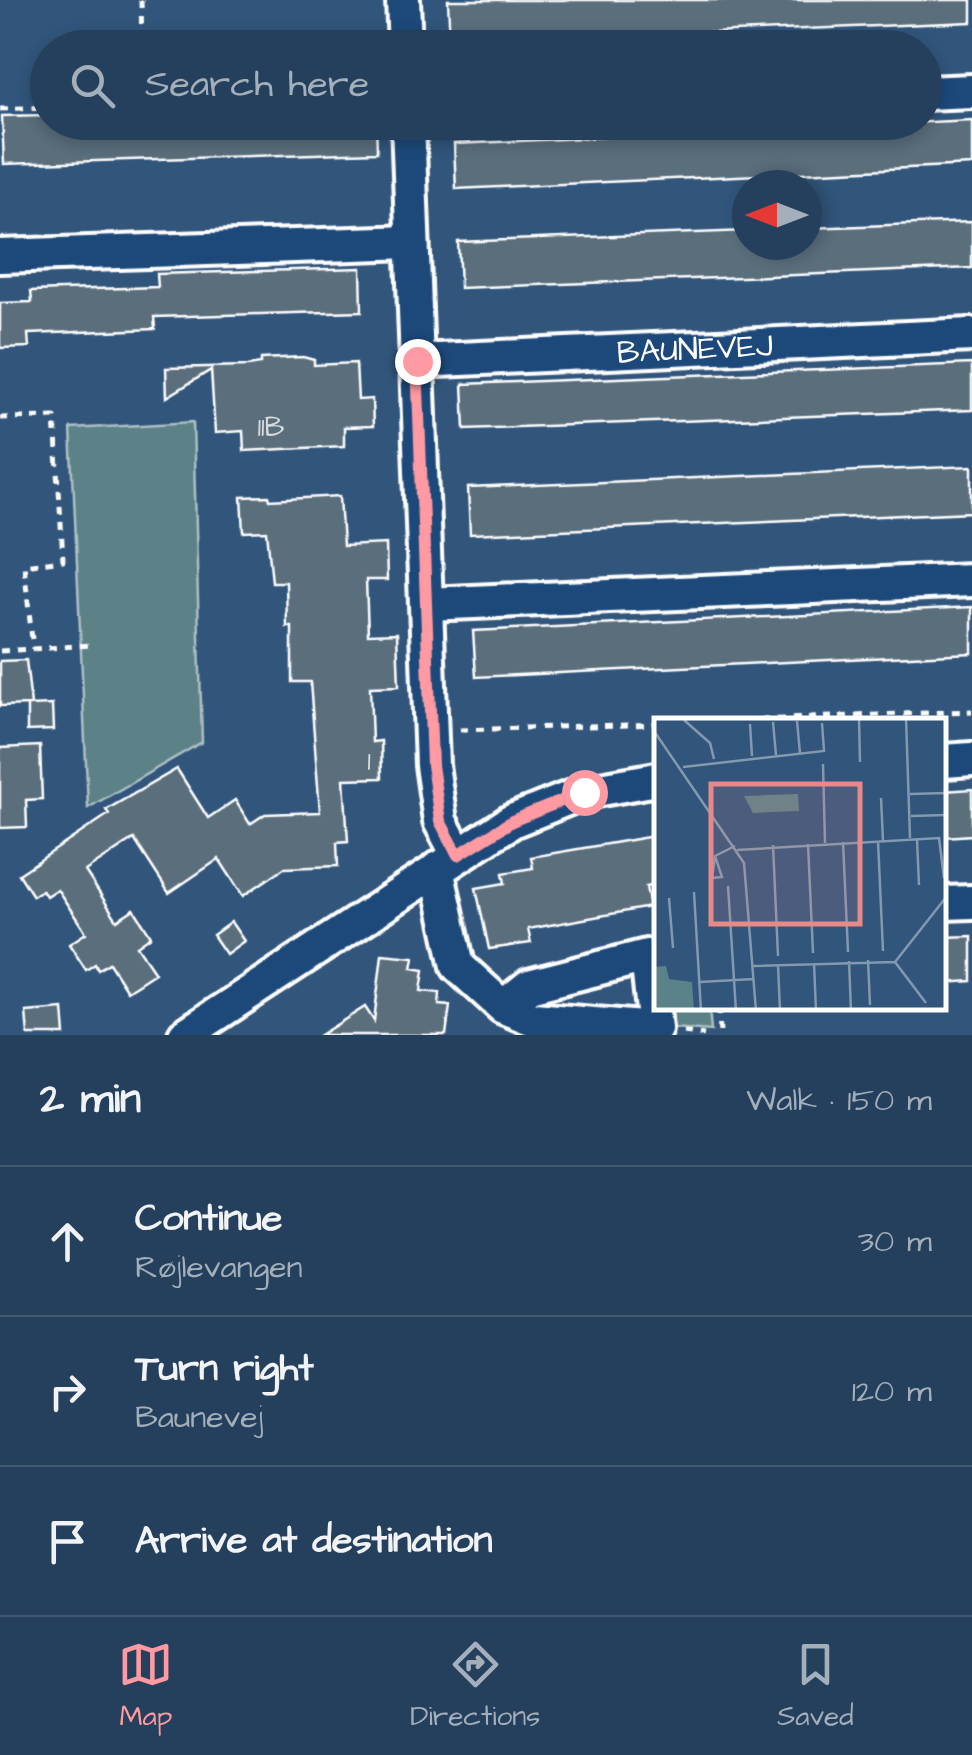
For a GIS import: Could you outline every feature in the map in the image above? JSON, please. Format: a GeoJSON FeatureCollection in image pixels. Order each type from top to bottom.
{"type":"FeatureCollection","features":[{"type":"Feature","properties":{"kind":"street"},"geometry":{"type":"LineString","coordinates":[[403,0],[404,30]]}},
{"type":"Feature","properties":{"kind":"street"},"geometry":{"type":"LineString","coordinates":[[942,92],[972,91]]}},
{"type":"Feature","properties":{"kind":"street"},"geometry":{"type":"LineString","coordinates":[[409,140],[434,798],[448,862],[458,966],[503,1006]]}},
{"type":"Feature","properties":{"kind":"street"},"geometry":{"type":"LineString","coordinates":[[0,256],[412,242]]}},
{"type":"Feature","properties":{"kind":"street","name":"BAUNEVEJ"},"geometry":{"type":"LineString","coordinates":[[417,361],[972,335]]}},
{"type":"Feature","properties":{"kind":"street"},"geometry":{"type":"LineString","coordinates":[[427,604],[972,580]]}},
{"type":"Feature","properties":{"kind":"street"},"geometry":{"type":"LineString","coordinates":[[947,761],[972,759]]}},
{"type":"Feature","properties":{"kind":"street"},"geometry":{"type":"LineString","coordinates":[[185,1035],[448,862],[548,804],[584,792],[654,780]]}},
{"type":"Feature","properties":{"kind":"street"},"geometry":{"type":"LineString","coordinates":[[947,904],[972,902]]}},
{"type":"Feature","properties":{"kind":"path"},"geometry":{"type":"LineString","coordinates":[[140,0],[141,30]]}},
{"type":"Feature","properties":{"kind":"path"},"geometry":{"type":"LineString","coordinates":[[0,109],[30,108]]}},
{"type":"Feature","properties":{"kind":"path"},"geometry":{"type":"LineString","coordinates":[[0,418],[55,416],[62,560],[24,565],[33,649]]}},
{"type":"Feature","properties":{"kind":"path"},"geometry":{"type":"LineString","coordinates":[[0,651],[93,644]]}},
{"type":"Feature","properties":{"kind":"path"},"geometry":{"type":"LineString","coordinates":[[807,718],[972,711]]}},
{"type":"Feature","properties":{"kind":"path"},"geometry":{"type":"LineString","coordinates":[[431,731],[654,724]]}},
{"type":"Feature","properties":{"kind":"path"},"geometry":{"type":"LineString","coordinates":[[719,1010],[720,1035]]}},
{"type":"Feature","properties":{"kind":"green space"},"geometry":{"type":"Polygon","coordinates":[[[193,422],[202,742],[88,808],[71,429],[193,422]]]}},
{"type":"Feature","properties":{"kind":"green space"},"geometry":{"type":"Polygon","coordinates":[[[672,1010],[709,1010],[711,1031],[673,1028],[672,1010]]]}},
{"type":"Feature","properties":{"kind":"building"},"geometry":{"type":"Polygon","coordinates":[[[448,0],[972,0],[972,22],[782,30],[449,30],[448,0]]]}},
{"type":"Feature","properties":{"kind":"building"},"geometry":{"type":"Polygon","coordinates":[[[30,115],[30,140],[377,140],[377,152],[4,164],[2,116],[30,115]]]}},
{"type":"Feature","properties":{"kind":"building"},"geometry":{"type":"Polygon","coordinates":[[[972,120],[972,165],[822,172],[732,170],[732,176],[456,189],[454,144],[540,140],[942,140],[942,121],[972,120]]]}},
{"type":"Feature","properties":{"kind":"building"},"geometry":{"type":"Polygon","coordinates":[[[972,222],[972,268],[460,288],[458,242],[732,232],[732,260],[822,260],[822,227],[972,222]]]}},
{"type":"Feature","properties":{"kind":"building"},"geometry":{"type":"Polygon","coordinates":[[[361,268],[362,311],[154,317],[155,329],[28,334],[29,347],[0,348],[0,303],[32,302],[31,291],[158,287],[157,274],[361,268]]]}},
{"type":"Feature","properties":{"kind":"building"},"geometry":{"type":"Polygon","coordinates":[[[261,359],[314,360],[314,365],[356,363],[358,400],[372,399],[373,426],[344,427],[344,446],[244,451],[243,431],[215,433],[211,370],[167,397],[166,368],[248,366],[261,364],[261,359]]]}},
{"type":"Feature","properties":{"kind":"building"},"geometry":{"type":"Polygon","coordinates":[[[972,364],[972,410],[465,429],[463,384],[972,364]]]}},
{"type":"Feature","properties":{"kind":"building"},"geometry":{"type":"Polygon","coordinates":[[[972,466],[972,512],[470,534],[468,488],[972,466]]]}},
{"type":"Feature","properties":{"kind":"building"},"geometry":{"type":"Polygon","coordinates":[[[269,496],[270,500],[340,496],[343,546],[386,544],[387,580],[366,580],[368,634],[397,633],[399,686],[370,687],[372,742],[381,741],[382,778],[344,779],[348,841],[337,842],[338,866],[284,868],[243,896],[219,859],[169,893],[134,839],[85,871],[117,920],[134,909],[151,936],[137,946],[155,973],[127,991],[109,963],[98,970],[95,964],[86,970],[69,944],[86,933],[57,889],[46,896],[42,890],[33,896],[19,874],[109,814],[106,810],[177,769],[208,818],[235,800],[250,824],[265,814],[320,812],[310,682],[292,682],[292,627],[287,627],[286,582],[272,582],[267,531],[244,532],[242,497],[269,496]]]}},
{"type":"Feature","properties":{"kind":"building"},"geometry":{"type":"Polygon","coordinates":[[[972,607],[972,653],[476,677],[473,631],[972,607]]]}},
{"type":"Feature","properties":{"kind":"building"},"geometry":{"type":"Polygon","coordinates":[[[26,660],[31,705],[0,706],[0,661],[26,660]]]}},
{"type":"Feature","properties":{"kind":"building"},"geometry":{"type":"Polygon","coordinates":[[[52,705],[53,730],[27,731],[27,706],[52,705]]]}},
{"type":"Feature","properties":{"kind":"building"},"geometry":{"type":"Polygon","coordinates":[[[40,746],[42,799],[26,800],[27,827],[0,828],[0,748],[40,746]]]}},
{"type":"Feature","properties":{"kind":"building"},"geometry":{"type":"Polygon","coordinates":[[[972,789],[972,835],[947,837],[947,791],[972,789]]]}},
{"type":"Feature","properties":{"kind":"building"},"geometry":{"type":"Polygon","coordinates":[[[654,836],[654,886],[646,887],[650,907],[528,929],[531,943],[489,949],[476,888],[505,883],[503,873],[533,868],[531,857],[654,836]]]}},
{"type":"Feature","properties":{"kind":"building"},"geometry":{"type":"Polygon","coordinates":[[[231,922],[244,941],[226,954],[213,935],[231,922]]]}},
{"type":"Feature","properties":{"kind":"building"},"geometry":{"type":"Polygon","coordinates":[[[972,936],[972,981],[947,983],[947,937],[972,936]]]}},
{"type":"Feature","properties":{"kind":"building"},"geometry":{"type":"Polygon","coordinates":[[[382,954],[414,957],[412,968],[424,970],[421,991],[440,993],[439,1005],[450,1006],[446,1035],[320,1035],[365,1007],[374,1021],[382,954]]]}},
{"type":"Feature","properties":{"kind":"building"},"geometry":{"type":"Polygon","coordinates":[[[63,1009],[65,1035],[28,1035],[26,1012],[63,1009]]]}},
{"type":"Feature","properties":{"kind":"route"},"geometry":{"type":"LineString","coordinates":[[417,361],[432,765],[440,821],[458,855],[512,821],[584,792]]}}]}
